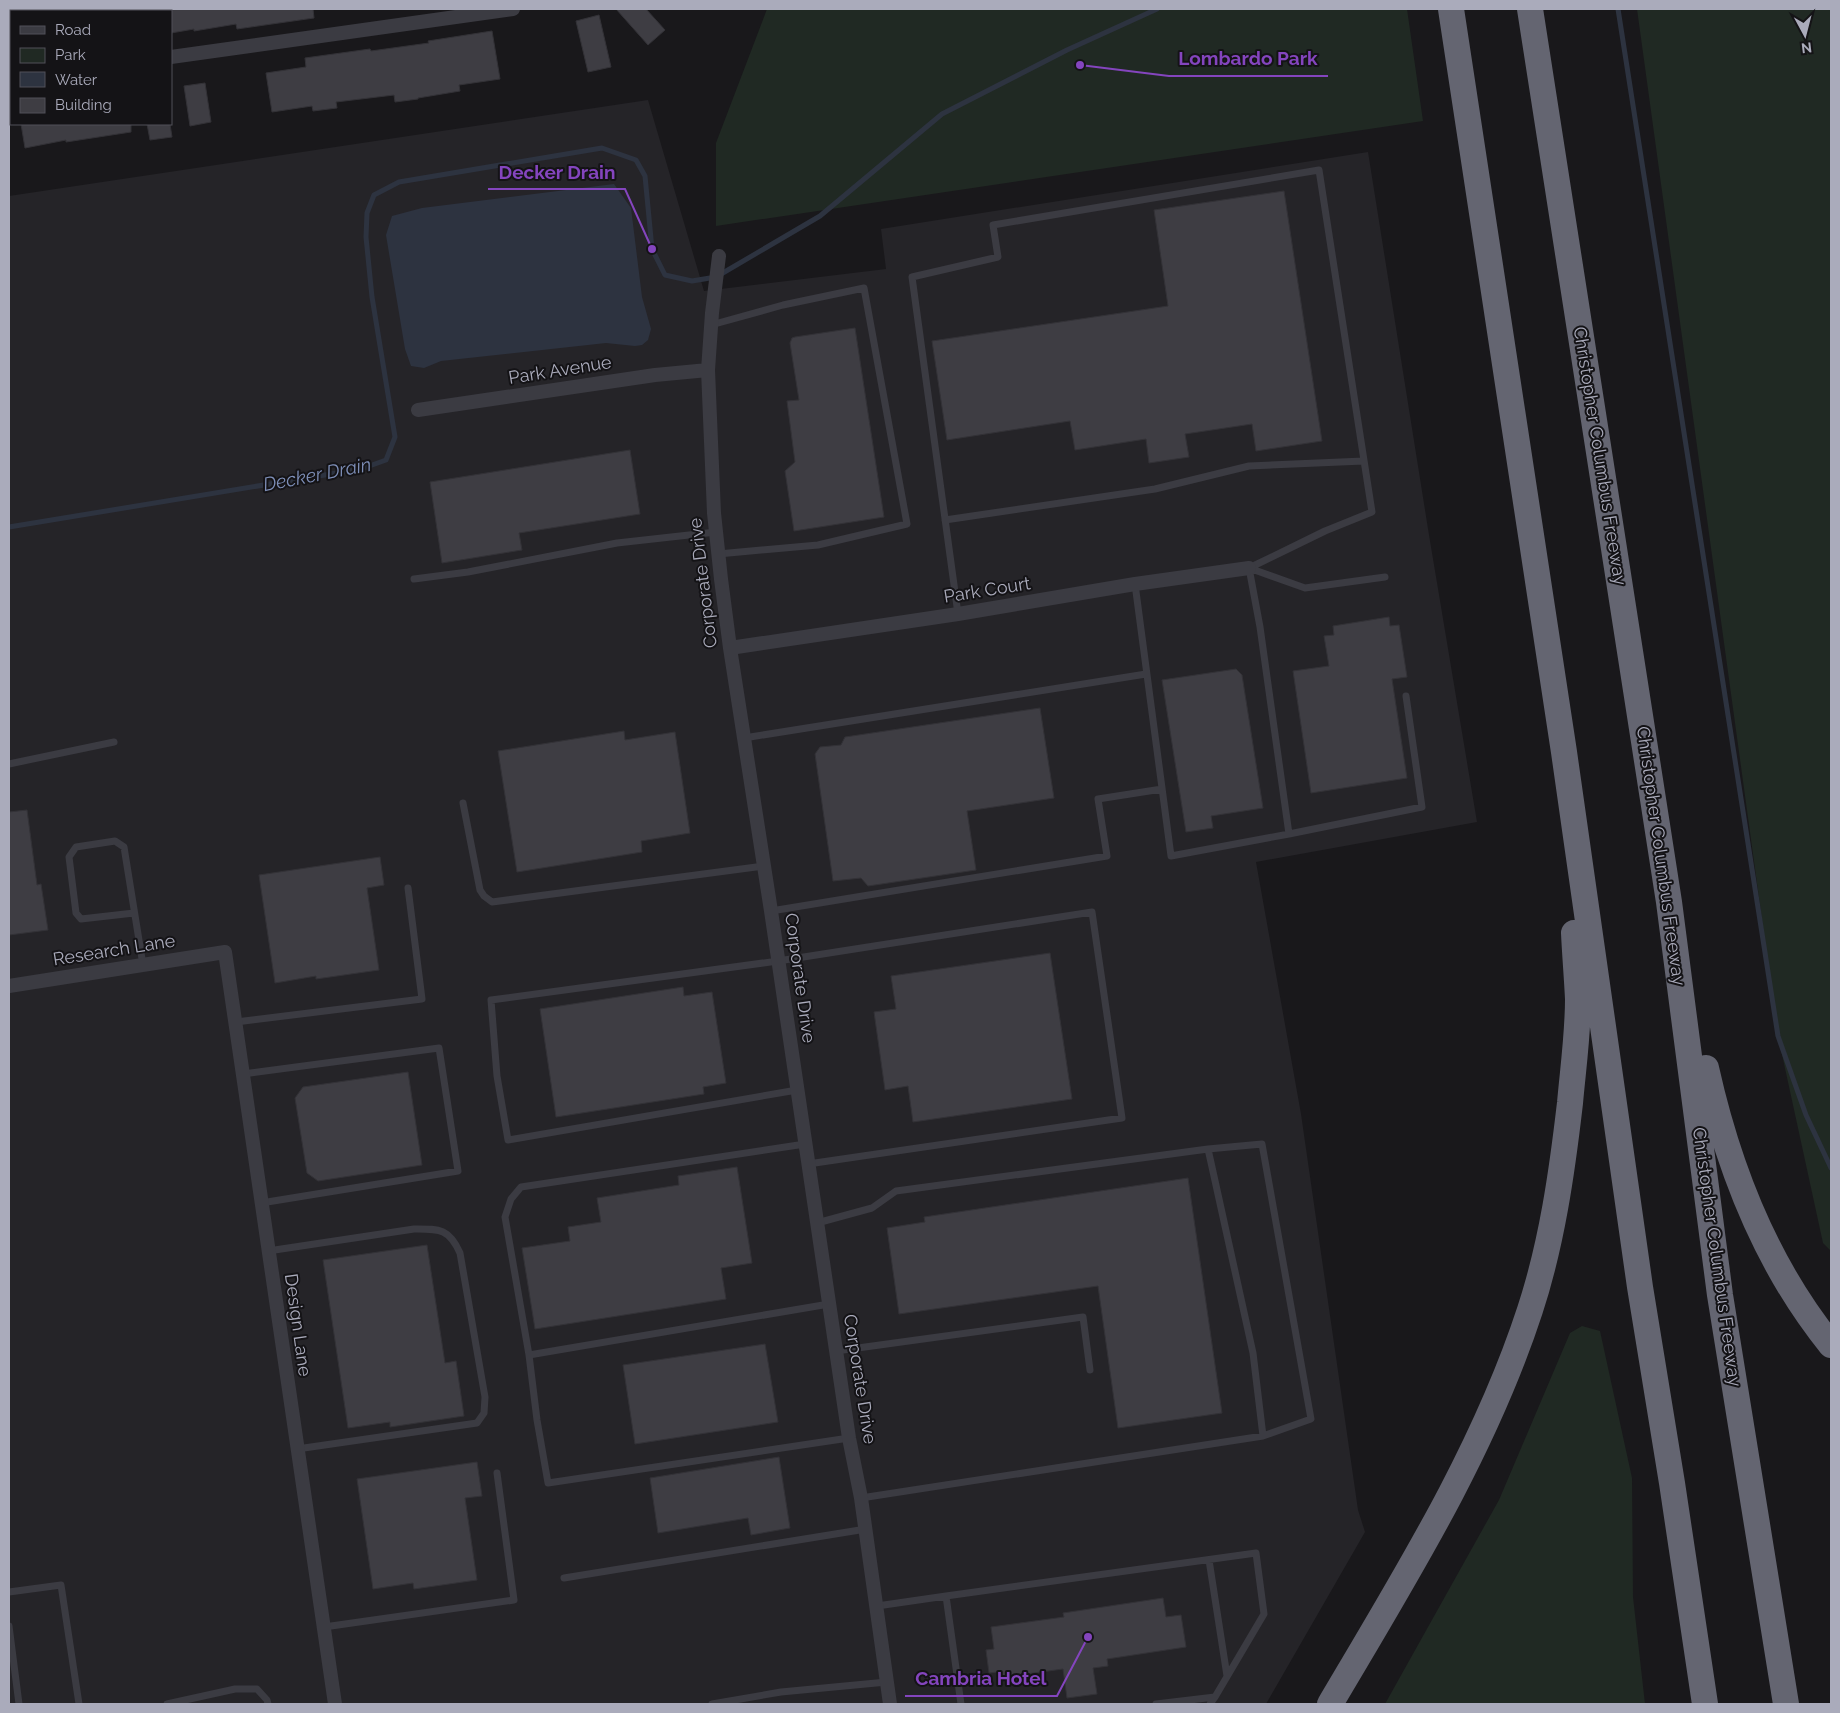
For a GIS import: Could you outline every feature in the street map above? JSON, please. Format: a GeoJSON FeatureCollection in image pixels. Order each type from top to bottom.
{"type":"FeatureCollection","features":[{"type":"Feature","properties":{"kind":"highway"},"geometry":{"type":"LineString","coordinates":[[1451,9],[1564,752],[1640,1287],[1705,1704]]}},
{"type":"Feature","properties":{"kind":"highway","name":"Christopher Columbus Freeway"},"geometry":{"type":"LineString","coordinates":[[1530,9],[1669,902],[1720,1295],[1786,1704]]}},
{"type":"Feature","properties":{"kind":"highway"},"geometry":{"type":"LineString","coordinates":[[1330,1704],[1397,1590],[1462,1473],[1493,1407],[1520,1340],[1541,1274],[1556,1206],[1566,1137],[1578,1000],[1564,752]]}},
{"type":"Feature","properties":{"kind":"highway"},"geometry":{"type":"LineString","coordinates":[[1669,902],[1716,1112],[1736,1175],[1762,1234],[1791,1288],[1831,1346]]}},
{"type":"Feature","properties":{"kind":"street"},"geometry":{"type":"LineString","coordinates":[[172,57],[480,11],[513,9]]}},
{"type":"Feature","properties":{"kind":"street","name":"Corporate Drive"},"geometry":{"type":"LineString","coordinates":[[719,256],[708,370],[718,554],[730,648],[849,1438],[866,1529],[890,1704]]}},
{"type":"Feature","properties":{"kind":"street","name":"Park Avenue"},"geometry":{"type":"LineString","coordinates":[[418,410],[655,375],[708,370]]}},
{"type":"Feature","properties":{"kind":"street","name":"Park Court"},"geometry":{"type":"LineString","coordinates":[[730,648],[958,614],[1135,584],[1249,568]]}},
{"type":"Feature","properties":{"kind":"street","name":"Design Lane"},"geometry":{"type":"LineString","coordinates":[[225,952],[335,1704]]}},
{"type":"Feature","properties":{"kind":"street","name":"Research Lane"},"geometry":{"type":"LineString","coordinates":[[9,986],[225,952]]}},
{"type":"Feature","properties":{"kind":"lane"},"geometry":{"type":"LineString","coordinates":[[958,614],[912,276],[998,257],[992,225],[1319,170],[1372,512],[1325,531],[1249,568]]}},
{"type":"Feature","properties":{"kind":"lane"},"geometry":{"type":"LineString","coordinates":[[711,325],[783,305],[864,288],[907,524],[818,546],[718,554]]}},
{"type":"Feature","properties":{"kind":"lane"},"geometry":{"type":"LineString","coordinates":[[945,520],[1155,489],[1249,466],[1364,461]]}},
{"type":"Feature","properties":{"kind":"lane"},"geometry":{"type":"LineString","coordinates":[[414,579],[468,572],[617,543],[716,532]]}},
{"type":"Feature","properties":{"kind":"lane"},"geometry":{"type":"LineString","coordinates":[[1249,568],[1305,588],[1385,578]]}},
{"type":"Feature","properties":{"kind":"lane"},"geometry":{"type":"LineString","coordinates":[[1249,568],[1260,627],[1289,834]]}},
{"type":"Feature","properties":{"kind":"lane"},"geometry":{"type":"LineString","coordinates":[[1135,584],[1170,856],[1422,808],[1406,696]]}},
{"type":"Feature","properties":{"kind":"lane"},"geometry":{"type":"LineString","coordinates":[[744,738],[1146,674]]}},
{"type":"Feature","properties":{"kind":"lane"},"geometry":{"type":"LineString","coordinates":[[9,764],[114,742]]}},
{"type":"Feature","properties":{"kind":"lane"},"geometry":{"type":"LineString","coordinates":[[771,911],[1107,856],[1098,799],[1162,789]]}},
{"type":"Feature","properties":{"kind":"lane"},"geometry":{"type":"LineString","coordinates":[[463,802],[480,890],[492,902],[764,866]]}},
{"type":"Feature","properties":{"kind":"lane"},"geometry":{"type":"LineString","coordinates":[[134,913],[82,919],[76,913],[69,857],[76,847],[115,840],[124,847],[143,964]]}},
{"type":"Feature","properties":{"kind":"lane"},"geometry":{"type":"LineString","coordinates":[[236,1022],[422,999],[408,888]]}},
{"type":"Feature","properties":{"kind":"lane"},"geometry":{"type":"LineString","coordinates":[[797,1090],[508,1140],[497,1076],[490,1000],[778,961],[1092,912],[1122,1118],[808,1164]]}},
{"type":"Feature","properties":{"kind":"lane"},"geometry":{"type":"LineString","coordinates":[[243,1074],[439,1048],[458,1171],[261,1203]]}},
{"type":"Feature","properties":{"kind":"lane"},"geometry":{"type":"LineString","coordinates":[[806,1144],[521,1187],[511,1199],[505,1218],[529,1355],[537,1420],[548,1483],[849,1438]]}},
{"type":"Feature","properties":{"kind":"lane"},"geometry":{"type":"LineString","coordinates":[[817,1224],[872,1208],[896,1192],[1208,1149],[1262,1144],[1311,1419],[1263,1436],[861,1498]]}},
{"type":"Feature","properties":{"kind":"lane"},"geometry":{"type":"LineString","coordinates":[[1208,1149],[1253,1353],[1263,1436]]}},
{"type":"Feature","properties":{"kind":"lane"},"geometry":{"type":"LineString","coordinates":[[268,1251],[414,1230],[434,1229],[447,1233],[455,1241],[460,1253],[485,1398],[484,1413],[477,1424],[297,1449]]}},
{"type":"Feature","properties":{"kind":"lane"},"geometry":{"type":"LineString","coordinates":[[529,1355],[829,1304]]}},
{"type":"Feature","properties":{"kind":"lane"},"geometry":{"type":"LineString","coordinates":[[836,1352],[1083,1317],[1090,1370]]}},
{"type":"Feature","properties":{"kind":"lane"},"geometry":{"type":"LineString","coordinates":[[324,1627],[514,1600],[497,1473]]}},
{"type":"Feature","properties":{"kind":"lane"},"geometry":{"type":"LineString","coordinates":[[564,1578],[866,1529]]}},
{"type":"Feature","properties":{"kind":"lane"},"geometry":{"type":"LineString","coordinates":[[877,1606],[1256,1553],[1264,1614],[1210,1704]]}},
{"type":"Feature","properties":{"kind":"lane"},"geometry":{"type":"LineString","coordinates":[[1210,1560],[1228,1676]]}},
{"type":"Feature","properties":{"kind":"lane"},"geometry":{"type":"LineString","coordinates":[[9,1592],[60,1585],[79,1704]]}},
{"type":"Feature","properties":{"kind":"lane"},"geometry":{"type":"LineString","coordinates":[[946,1596],[961,1704]]}},
{"type":"Feature","properties":{"kind":"lane"},"geometry":{"type":"LineString","coordinates":[[9,1626],[20,1704]]}},
{"type":"Feature","properties":{"kind":"lane"},"geometry":{"type":"LineString","coordinates":[[712,1704],[780,1692],[887,1682]]}},
{"type":"Feature","properties":{"kind":"lane"},"geometry":{"type":"LineString","coordinates":[[167,1704],[175,1704],[235,1689],[257,1689],[267,1700],[268,1704]]}},
{"type":"Feature","properties":{"kind":"lane"},"geometry":{"type":"LineString","coordinates":[[1156,1704],[1215,1697]]}},
{"type":"Feature","properties":{"kind":"shaded area"},"geometry":{"type":"Polygon","coordinates":[[[648,100],[704,291],[886,269],[881,229],[1368,152],[1477,822],[1256,862],[1301,1114],[1358,1510],[1365,1532],[1266,1704],[9,1704],[9,196],[648,100]]]}},
{"type":"Feature","properties":{"kind":"green space"},"geometry":{"type":"Polygon","coordinates":[[[767,9],[1407,9],[1423,121],[716,226],[716,143],[767,9]]]}},
{"type":"Feature","properties":{"kind":"green space"},"geometry":{"type":"Polygon","coordinates":[[[1637,9],[1831,9],[1831,1251],[1823,1243],[1778,1036],[1637,9]]]}},
{"type":"Feature","properties":{"kind":"green space"},"geometry":{"type":"Polygon","coordinates":[[[1582,1326],[1600,1331],[1632,1478],[1633,1597],[1645,1704],[1385,1704],[1499,1500],[1570,1333],[1582,1326]]]}},
{"type":"Feature","properties":{"kind":"water"},"geometry":{"type":"Polygon","coordinates":[[[614,184],[631,208],[642,297],[651,329],[648,340],[642,345],[635,346],[606,343],[441,361],[424,368],[411,366],[405,349],[386,235],[392,216],[422,208],[614,184]]]}},
{"type":"Feature","properties":{"kind":"building"},"geometry":{"type":"Polygon","coordinates":[[[313,9],[314,18],[237,29],[236,24],[172,33],[171,10],[313,9]]]}},
{"type":"Feature","properties":{"kind":"building"},"geometry":{"type":"Polygon","coordinates":[[[616,9],[646,9],[665,30],[648,45],[616,9]]]}},
{"type":"Feature","properties":{"kind":"building"},"geometry":{"type":"Polygon","coordinates":[[[599,15],[611,67],[588,72],[576,21],[599,15]]]}},
{"type":"Feature","properties":{"kind":"building"},"geometry":{"type":"Polygon","coordinates":[[[492,31],[500,79],[459,85],[460,91],[418,99],[395,102],[394,95],[336,102],[337,108],[313,111],[312,106],[272,112],[266,73],[306,67],[305,58],[429,43],[428,41],[492,31]]]}},
{"type":"Feature","properties":{"kind":"building"},"geometry":{"type":"Polygon","coordinates":[[[205,83],[211,122],[190,126],[184,86],[205,83]]]}},
{"type":"Feature","properties":{"kind":"building"},"geometry":{"type":"Polygon","coordinates":[[[21,125],[131,125],[131,132],[66,142],[66,140],[25,148],[21,125]]]}},
{"type":"Feature","properties":{"kind":"building"},"geometry":{"type":"Polygon","coordinates":[[[147,125],[170,125],[172,137],[150,140],[147,125]]]}},
{"type":"Feature","properties":{"kind":"building"},"geometry":{"type":"Polygon","coordinates":[[[1284,191],[1322,441],[1256,451],[1252,424],[1185,434],[1189,457],[1149,463],[1146,439],[1075,450],[1070,421],[947,440],[932,341],[1168,306],[1154,210],[1284,191]]]}},
{"type":"Feature","properties":{"kind":"building"},"geometry":{"type":"Polygon","coordinates":[[[855,328],[884,517],[794,531],[785,471],[795,462],[787,401],[799,400],[790,343],[792,338],[795,337],[855,328]]]}},
{"type":"Feature","properties":{"kind":"building"},"geometry":{"type":"Polygon","coordinates":[[[630,450],[640,514],[519,533],[522,550],[442,563],[430,482],[630,450]]]}},
{"type":"Feature","properties":{"kind":"building"},"geometry":{"type":"Polygon","coordinates":[[[1389,617],[1390,626],[1399,625],[1407,677],[1392,679],[1407,778],[1311,793],[1293,671],[1329,666],[1324,636],[1334,635],[1333,626],[1389,617]]]}},
{"type":"Feature","properties":{"kind":"building"},"geometry":{"type":"Polygon","coordinates":[[[1236,669],[1242,675],[1263,808],[1211,816],[1213,828],[1186,832],[1162,680],[1236,669]]]}},
{"type":"Feature","properties":{"kind":"building"},"geometry":{"type":"Polygon","coordinates":[[[1040,708],[1054,798],[967,811],[976,870],[868,886],[861,878],[833,881],[815,754],[820,747],[841,745],[845,737],[1040,708]]]}},
{"type":"Feature","properties":{"kind":"building"},"geometry":{"type":"Polygon","coordinates":[[[624,731],[625,740],[675,732],[690,833],[641,841],[642,852],[517,872],[498,751],[624,731]]]}},
{"type":"Feature","properties":{"kind":"building"},"geometry":{"type":"Polygon","coordinates":[[[27,810],[37,885],[41,884],[48,930],[9,935],[9,812],[27,810]]]}},
{"type":"Feature","properties":{"kind":"building"},"geometry":{"type":"Polygon","coordinates":[[[380,857],[384,885],[367,888],[379,970],[316,979],[316,976],[275,983],[259,875],[380,857]]]}},
{"type":"Feature","properties":{"kind":"building"},"geometry":{"type":"Polygon","coordinates":[[[1050,953],[1072,1099],[913,1122],[908,1086],[885,1090],[874,1012],[896,1009],[891,976],[1050,953]]]}},
{"type":"Feature","properties":{"kind":"building"},"geometry":{"type":"Polygon","coordinates":[[[683,987],[684,996],[712,992],[726,1083],[703,1087],[704,1094],[556,1117],[540,1009],[683,987]]]}},
{"type":"Feature","properties":{"kind":"building"},"geometry":{"type":"Polygon","coordinates":[[[408,1072],[422,1165],[318,1181],[307,1173],[295,1098],[303,1087],[408,1072]]]}},
{"type":"Feature","properties":{"kind":"building"},"geometry":{"type":"Polygon","coordinates":[[[737,1167],[752,1263],[721,1268],[726,1299],[535,1329],[522,1248],[570,1241],[568,1227],[601,1222],[597,1198],[679,1185],[678,1176],[737,1167]]]}},
{"type":"Feature","properties":{"kind":"building"},"geometry":{"type":"Polygon","coordinates":[[[1188,1178],[1222,1413],[1118,1428],[1098,1286],[899,1314],[887,1228],[925,1222],[924,1217],[1188,1178]]]}},
{"type":"Feature","properties":{"kind":"building"},"geometry":{"type":"Polygon","coordinates":[[[427,1245],[445,1363],[456,1361],[464,1416],[390,1427],[390,1422],[348,1428],[323,1260],[427,1245]]]}},
{"type":"Feature","properties":{"kind":"building"},"geometry":{"type":"Polygon","coordinates":[[[765,1344],[778,1422],[635,1444],[623,1365],[765,1344]]]}},
{"type":"Feature","properties":{"kind":"building"},"geometry":{"type":"Polygon","coordinates":[[[779,1457],[790,1528],[751,1535],[748,1518],[658,1533],[650,1478],[779,1457]]]}},
{"type":"Feature","properties":{"kind":"building"},"geometry":{"type":"Polygon","coordinates":[[[477,1462],[482,1496],[465,1498],[477,1580],[414,1589],[413,1583],[373,1589],[357,1479],[477,1462]]]}},
{"type":"Feature","properties":{"kind":"building"},"geometry":{"type":"Polygon","coordinates":[[[1163,1598],[1166,1617],[1181,1615],[1186,1647],[1107,1659],[1108,1666],[1093,1668],[1097,1694],[1067,1698],[1063,1669],[997,1678],[997,1672],[989,1673],[986,1650],[994,1649],[991,1627],[1064,1617],[1063,1613],[1163,1598]]]}},
{"type":"Feature","properties":{"kind":"waterway","name":"Decker Drain"},"geometry":{"type":"LineString","coordinates":[[9,527],[361,469],[386,460],[395,437],[372,297],[366,237],[367,213],[374,195],[399,182],[602,148],[636,160],[645,176],[652,249],[665,275],[692,281],[716,277],[820,216],[942,114],[1067,50],[1157,9]]}},
{"type":"Feature","properties":{"kind":"waterway"},"geometry":{"type":"LineString","coordinates":[[1618,9],[1778,1036],[1806,1115],[1831,1168]]}},
{"type":"Feature","properties":{"kind":"place","name":"Lombardo Park"},"geometry":{"type":"Point","coordinates":[1080,65]}},
{"type":"Feature","properties":{"kind":"place","name":"Decker Drain"},"geometry":{"type":"Point","coordinates":[652,249]}},
{"type":"Feature","properties":{"kind":"place","name":"Cambria Hotel"},"geometry":{"type":"Point","coordinates":[1088,1637]}}]}
